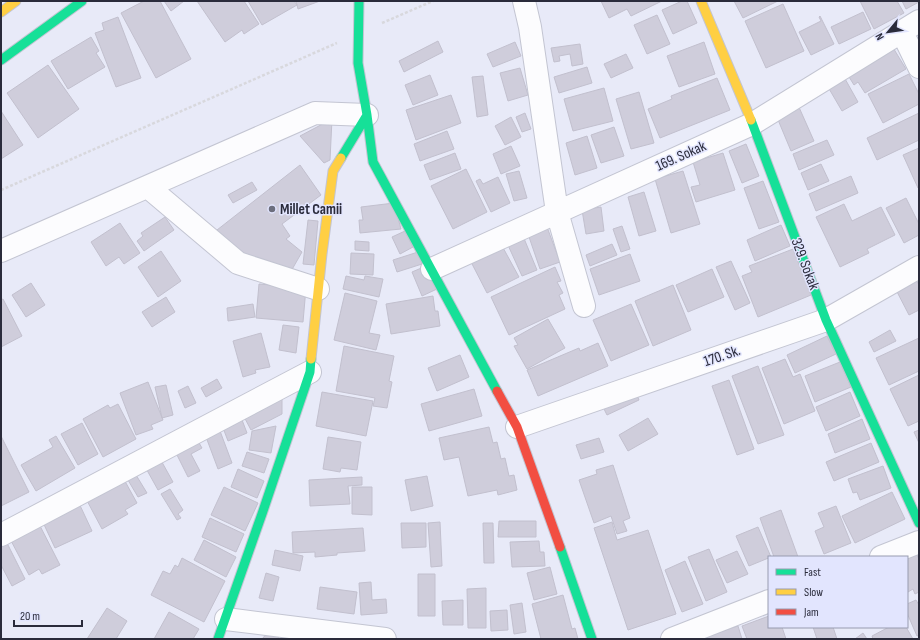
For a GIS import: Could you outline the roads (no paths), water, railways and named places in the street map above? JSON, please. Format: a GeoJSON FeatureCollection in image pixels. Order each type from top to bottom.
{"type":"FeatureCollection","features":[{"type":"Feature","properties":{"kind":"street"},"geometry":{"type":"LineString","coordinates":[[1,12],[16,1]]}},
{"type":"Feature","properties":{"kind":"street"},"geometry":{"type":"LineString","coordinates":[[1,60],[82,1]]}},
{"type":"Feature","properties":{"kind":"street"},"geometry":{"type":"LineString","coordinates":[[359,1],[358,63],[373,162],[517,427],[592,639]]}},
{"type":"Feature","properties":{"kind":"street"},"geometry":{"type":"LineString","coordinates":[[524,1],[530,27],[557,212],[584,306]]}},
{"type":"Feature","properties":{"kind":"street","name":"329. Sokak"},"geometry":{"type":"LineString","coordinates":[[701,1],[752,124],[826,320],[919,523]]}},
{"type":"Feature","properties":{"kind":"street"},"geometry":{"type":"LineString","coordinates":[[911,26],[919,67]]}},
{"type":"Feature","properties":{"kind":"street","name":"169. Sokak"},"geometry":{"type":"LineString","coordinates":[[432,269],[752,124],[911,26]]}},
{"type":"Feature","properties":{"kind":"street"},"geometry":{"type":"LineString","coordinates":[[1,252],[315,114],[367,115]]}},
{"type":"Feature","properties":{"kind":"street"},"geometry":{"type":"LineString","coordinates":[[218,639],[310,372],[322,254],[333,172],[367,115]]}},
{"type":"Feature","properties":{"kind":"street"},"geometry":{"type":"LineString","coordinates":[[148,187],[238,263],[318,290]]}},
{"type":"Feature","properties":{"kind":"street","name":"170. Sk."},"geometry":{"type":"LineString","coordinates":[[517,427],[826,320],[919,267]]}},
{"type":"Feature","properties":{"kind":"street"},"geometry":{"type":"LineString","coordinates":[[1,535],[310,372]]}},
{"type":"Feature","properties":{"kind":"street"},"geometry":{"type":"LineString","coordinates":[[884,556],[919,542]]}},
{"type":"Feature","properties":{"kind":"street"},"geometry":{"type":"LineString","coordinates":[[672,639],[768,601]]}},
{"type":"Feature","properties":{"kind":"street"},"geometry":{"type":"LineString","coordinates":[[226,619],[385,639]]}},
{"type":"Feature","properties":{"kind":"place","name":"Millet Camii"},"geometry":{"type":"Point","coordinates":[272,209]}}]}
